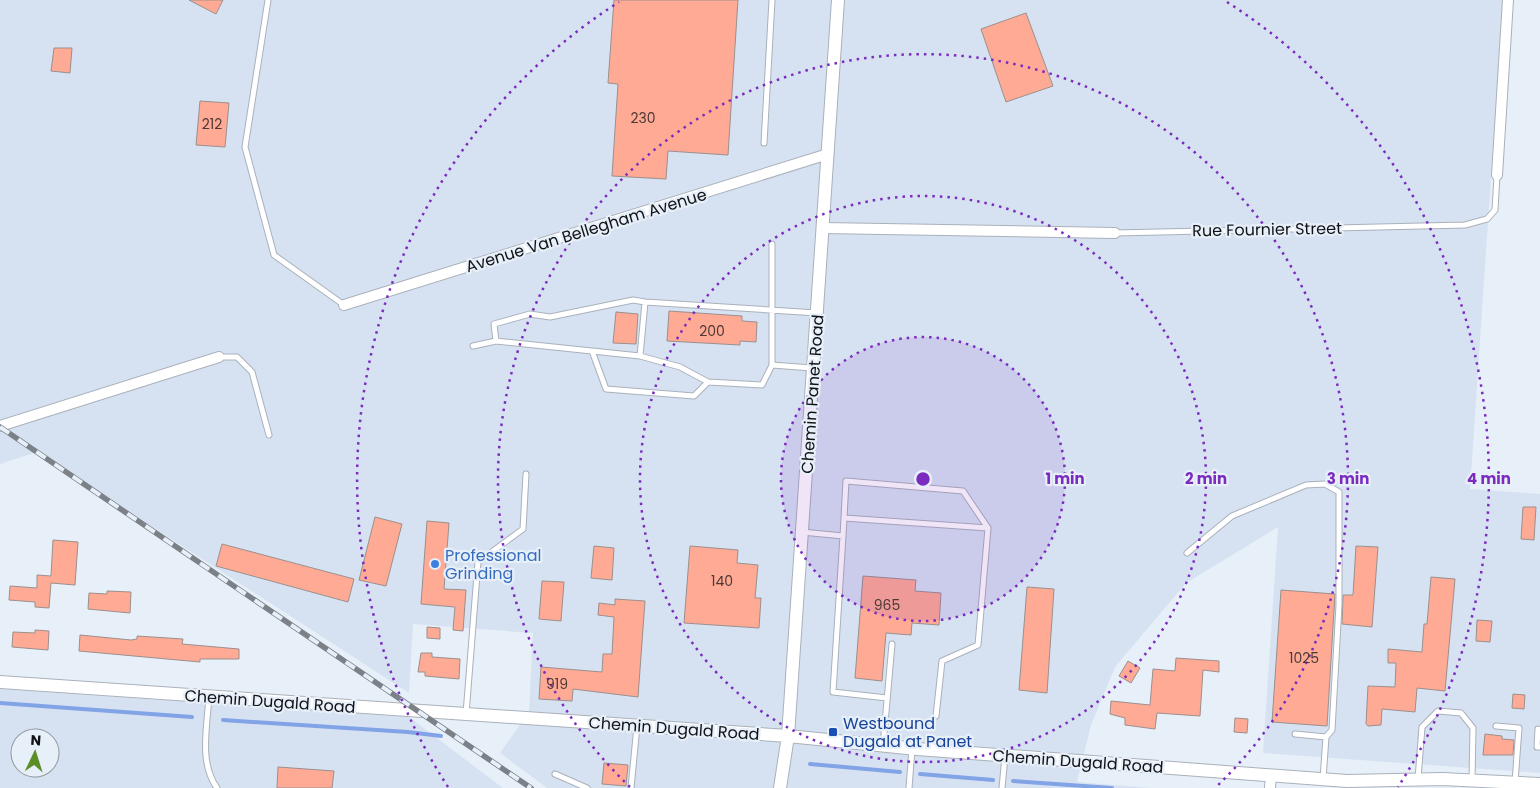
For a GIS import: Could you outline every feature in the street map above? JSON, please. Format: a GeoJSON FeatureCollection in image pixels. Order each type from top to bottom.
{"type":"FeatureCollection","features":[{"type":"Feature","properties":{"kind":"street","name":"Chemin Panet Road"},"geometry":{"type":"LineString","coordinates":[[780,788],[788,736],[838,0]]}},
{"type":"Feature","properties":{"kind":"street","name":"Rue Fournier Street"},"geometry":{"type":"LineString","coordinates":[[1497,175],[1508,0]]}},
{"type":"Feature","properties":{"kind":"street","name":"Avenue Van Bellegham Avenue"},"geometry":{"type":"LineString","coordinates":[[344,305],[828,154]]}},
{"type":"Feature","properties":{"kind":"street","name":"Rue Fournier Street"},"geometry":{"type":"LineString","coordinates":[[823,228],[1115,233]]}},
{"type":"Feature","properties":{"kind":"street"},"geometry":{"type":"LineString","coordinates":[[0,426],[219,356]]}},
{"type":"Feature","properties":{"kind":"street","name":"Chemin Dugald Road"},"geometry":{"type":"LineString","coordinates":[[0,682],[788,736],[912,749],[1347,781],[1472,780],[1540,784]]}},
{"type":"Feature","properties":{"kind":"street"},"geometry":{"type":"LineString","coordinates":[[1270,788],[1271,774]]}},
{"type":"Feature","properties":{"kind":"street","name":"Chemin Dugald Road"},"geometry":{"type":"LineString","coordinates":[[1347,781],[1380,788]]}},
{"type":"Feature","properties":{"kind":"lane"},"geometry":{"type":"LineString","coordinates":[[268,0],[245,147],[274,255],[344,305]]}},
{"type":"Feature","properties":{"kind":"lane"},"geometry":{"type":"LineString","coordinates":[[764,143],[772,0]]}},
{"type":"Feature","properties":{"kind":"lane","name":"Rue Fournier Street"},"geometry":{"type":"LineString","coordinates":[[1115,233],[1465,225],[1486,219],[1495,210],[1497,175]]}},
{"type":"Feature","properties":{"kind":"lane"},"geometry":{"type":"LineString","coordinates":[[473,346],[496,342],[640,356],[680,367],[708,382],[762,386],[772,366],[772,244]]}},
{"type":"Feature","properties":{"kind":"lane"},"geometry":{"type":"LineString","coordinates":[[496,342],[494,324],[503,321],[530,314],[550,317],[633,300],[818,313]]}},
{"type":"Feature","properties":{"kind":"lane"},"geometry":{"type":"LineString","coordinates":[[640,356],[645,302]]}},
{"type":"Feature","properties":{"kind":"lane"},"geometry":{"type":"LineString","coordinates":[[592,350],[606,389],[694,396],[708,382]]}},
{"type":"Feature","properties":{"kind":"lane"},"geometry":{"type":"LineString","coordinates":[[219,356],[237,358],[252,372],[268,435]]}},
{"type":"Feature","properties":{"kind":"lane"},"geometry":{"type":"LineString","coordinates":[[772,366],[814,368]]}},
{"type":"Feature","properties":{"kind":"lane"},"geometry":{"type":"LineString","coordinates":[[466,714],[478,562],[523,529],[526,474]]}},
{"type":"Feature","properties":{"kind":"lane"},"geometry":{"type":"LineString","coordinates":[[887,698],[833,692],[846,481],[963,492],[988,528],[978,645],[942,661],[936,716]]}},
{"type":"Feature","properties":{"kind":"lane"},"geometry":{"type":"LineString","coordinates":[[1187,553],[1232,516],[1306,485],[1325,484],[1339,492],[1339,605],[1332,730],[1326,737],[1323,779]]}},
{"type":"Feature","properties":{"kind":"lane"},"geometry":{"type":"LineString","coordinates":[[844,518],[988,528]]}},
{"type":"Feature","properties":{"kind":"lane"},"geometry":{"type":"LineString","coordinates":[[802,532],[842,536]]}},
{"type":"Feature","properties":{"kind":"lane"},"geometry":{"type":"LineString","coordinates":[[883,746],[892,644]]}},
{"type":"Feature","properties":{"kind":"lane"},"geometry":{"type":"LineString","coordinates":[[209,696],[205,745],[209,777],[217,788]]}},
{"type":"Feature","properties":{"kind":"lane"},"geometry":{"type":"LineString","coordinates":[[1418,780],[1422,727],[1438,711],[1461,713],[1473,728],[1472,780]]}},
{"type":"Feature","properties":{"kind":"lane"},"geometry":{"type":"LineString","coordinates":[[631,788],[637,726]]}},
{"type":"Feature","properties":{"kind":"lane"},"geometry":{"type":"LineString","coordinates":[[1496,726],[1519,728],[1515,783]]}},
{"type":"Feature","properties":{"kind":"lane"},"geometry":{"type":"LineString","coordinates":[[1538,728],[1537,747],[1540,747]]}},
{"type":"Feature","properties":{"kind":"lane"},"geometry":{"type":"LineString","coordinates":[[1294,734],[1326,737]]}},
{"type":"Feature","properties":{"kind":"lane"},"geometry":{"type":"LineString","coordinates":[[909,788],[912,749]]}},
{"type":"Feature","properties":{"kind":"lane"},"geometry":{"type":"LineString","coordinates":[[1002,788],[1005,755]]}},
{"type":"Feature","properties":{"kind":"lane"},"geometry":{"type":"LineString","coordinates":[[555,774],[587,788]]}},
{"type":"Feature","properties":{"kind":"shaded area"},"geometry":{"type":"Polygon","coordinates":[[[0,0],[1503,0],[1470,489],[1540,494],[1540,773],[1263,753],[1278,527],[1186,583],[1115,667],[1091,725],[1077,782],[1151,788],[547,788],[500,753],[529,712],[533,633],[413,624],[409,693],[37,452],[0,464],[0,0]]]}},
{"type":"Feature","properties":{"kind":"shaded area"},"geometry":{"type":"Polygon","coordinates":[[[0,689],[409,717],[503,788],[0,788],[0,689]]]}},
{"type":"Feature","properties":{"kind":"building"},"geometry":{"type":"Polygon","coordinates":[[[189,0],[223,0],[216,14],[189,0]]]}},
{"type":"Feature","properties":{"kind":"building"},"geometry":{"type":"Polygon","coordinates":[[[614,0],[738,0],[728,155],[668,151],[666,179],[612,176],[618,84],[608,83],[614,0]]]}},
{"type":"Feature","properties":{"kind":"building"},"geometry":{"type":"Polygon","coordinates":[[[1026,13],[1053,86],[1006,102],[981,29],[1026,13]]]}},
{"type":"Feature","properties":{"kind":"building"},"geometry":{"type":"Polygon","coordinates":[[[54,48],[72,48],[70,73],[51,71],[54,48]]]}},
{"type":"Feature","properties":{"kind":"building"},"geometry":{"type":"Polygon","coordinates":[[[200,101],[229,103],[225,147],[196,145],[200,101]]]}},
{"type":"Feature","properties":{"kind":"building"},"geometry":{"type":"Polygon","coordinates":[[[669,311],[742,316],[742,321],[757,322],[756,342],[740,341],[740,345],[667,341],[669,311]]]}},
{"type":"Feature","properties":{"kind":"building"},"geometry":{"type":"Polygon","coordinates":[[[616,312],[638,314],[636,344],[613,343],[616,312]]]}},
{"type":"Feature","properties":{"kind":"building"},"geometry":{"type":"Polygon","coordinates":[[[1523,507],[1536,507],[1534,540],[1521,539],[1523,507]]]}},
{"type":"Feature","properties":{"kind":"building"},"geometry":{"type":"Polygon","coordinates":[[[375,517],[402,524],[386,586],[359,580],[375,517]]]}},
{"type":"Feature","properties":{"kind":"building","name":"Professional Grinding"},"geometry":{"type":"Polygon","coordinates":[[[427,521],[449,523],[444,589],[466,590],[463,631],[453,630],[455,607],[421,604],[427,521]]]}},
{"type":"Feature","properties":{"kind":"building"},"geometry":{"type":"Polygon","coordinates":[[[53,540],[78,542],[75,585],[51,583],[49,608],[35,607],[35,602],[9,600],[10,586],[37,588],[37,575],[51,576],[53,540]]]}},
{"type":"Feature","properties":{"kind":"building"},"geometry":{"type":"Polygon","coordinates":[[[222,544],[354,579],[348,602],[216,566],[222,544]]]}},
{"type":"Feature","properties":{"kind":"building"},"geometry":{"type":"Polygon","coordinates":[[[594,546],[614,548],[612,580],[591,578],[594,546]]]}},
{"type":"Feature","properties":{"kind":"building"},"geometry":{"type":"Polygon","coordinates":[[[690,546],[738,550],[737,563],[758,565],[755,598],[761,598],[759,628],[684,623],[690,546]]]}},
{"type":"Feature","properties":{"kind":"building"},"geometry":{"type":"Polygon","coordinates":[[[1356,546],[1378,547],[1372,627],[1342,624],[1343,595],[1353,595],[1356,546]]]}},
{"type":"Feature","properties":{"kind":"building"},"geometry":{"type":"Polygon","coordinates":[[[863,576],[916,580],[915,591],[941,593],[939,625],[912,623],[911,635],[886,633],[882,681],[855,678],[863,576]]]}},
{"type":"Feature","properties":{"kind":"building"},"geometry":{"type":"Polygon","coordinates":[[[1431,577],[1455,579],[1445,691],[1417,688],[1415,712],[1382,709],[1381,725],[1368,726],[1366,724],[1368,686],[1395,687],[1396,663],[1388,663],[1388,649],[1422,652],[1424,624],[1427,624],[1431,577]]]}},
{"type":"Feature","properties":{"kind":"building"},"geometry":{"type":"Polygon","coordinates":[[[542,581],[564,582],[561,621],[539,619],[542,581]]]}},
{"type":"Feature","properties":{"kind":"building"},"geometry":{"type":"Polygon","coordinates":[[[1027,587],[1054,589],[1047,693],[1019,690],[1027,587]]]}},
{"type":"Feature","properties":{"kind":"building"},"geometry":{"type":"Polygon","coordinates":[[[1281,590],[1335,594],[1327,726],[1272,722],[1281,590]]]}},
{"type":"Feature","properties":{"kind":"building"},"geometry":{"type":"Polygon","coordinates":[[[107,591],[131,592],[130,613],[88,609],[89,593],[107,594],[107,591]]]}},
{"type":"Feature","properties":{"kind":"building"},"geometry":{"type":"Polygon","coordinates":[[[615,599],[645,601],[638,697],[573,689],[572,701],[539,699],[541,667],[602,672],[603,654],[612,654],[614,617],[598,615],[599,603],[615,605],[615,599]]]}},
{"type":"Feature","properties":{"kind":"building"},"geometry":{"type":"Polygon","coordinates":[[[1477,620],[1492,621],[1490,642],[1476,641],[1477,620]]]}},
{"type":"Feature","properties":{"kind":"building"},"geometry":{"type":"Polygon","coordinates":[[[427,627],[440,628],[440,639],[427,638],[427,627]]]}},
{"type":"Feature","properties":{"kind":"building"},"geometry":{"type":"Polygon","coordinates":[[[35,630],[49,631],[48,650],[12,647],[13,632],[35,633],[35,630]]]}},
{"type":"Feature","properties":{"kind":"building"},"geometry":{"type":"Polygon","coordinates":[[[80,635],[131,640],[137,639],[137,636],[183,639],[182,644],[239,649],[239,659],[200,659],[200,662],[79,651],[80,635]]]}},
{"type":"Feature","properties":{"kind":"building"},"geometry":{"type":"Polygon","coordinates":[[[421,653],[432,653],[432,657],[460,659],[459,679],[425,676],[425,672],[418,672],[421,653]]]}},
{"type":"Feature","properties":{"kind":"building"},"geometry":{"type":"Polygon","coordinates":[[[1176,658],[1219,661],[1219,672],[1203,670],[1200,716],[1157,713],[1155,729],[1125,725],[1125,718],[1110,714],[1111,701],[1150,705],[1153,669],[1175,671],[1176,658]]]}},
{"type":"Feature","properties":{"kind":"building"},"geometry":{"type":"Polygon","coordinates":[[[1128,661],[1140,668],[1131,683],[1119,676],[1128,661]]]}},
{"type":"Feature","properties":{"kind":"building"},"geometry":{"type":"Polygon","coordinates":[[[1513,694],[1525,695],[1524,709],[1512,708],[1513,694]]]}},
{"type":"Feature","properties":{"kind":"building"},"geometry":{"type":"Polygon","coordinates":[[[1235,718],[1248,719],[1247,733],[1234,732],[1235,718]]]}},
{"type":"Feature","properties":{"kind":"building"},"geometry":{"type":"Polygon","coordinates":[[[1485,734],[1514,740],[1513,755],[1483,755],[1485,734]]]}},
{"type":"Feature","properties":{"kind":"building"},"geometry":{"type":"Polygon","coordinates":[[[604,763],[628,765],[626,786],[602,784],[604,763]]]}},
{"type":"Feature","properties":{"kind":"building"},"geometry":{"type":"Polygon","coordinates":[[[278,767],[334,771],[332,788],[277,788],[278,767]]]}},
{"type":"Feature","properties":{"kind":"waterway"},"geometry":{"type":"LineString","coordinates":[[0,703],[192,717]]}},
{"type":"Feature","properties":{"kind":"waterway"},"geometry":{"type":"LineString","coordinates":[[223,720],[408,732],[441,736]]}},
{"type":"Feature","properties":{"kind":"waterway"},"geometry":{"type":"LineString","coordinates":[[810,764],[900,772]]}},
{"type":"Feature","properties":{"kind":"waterway"},"geometry":{"type":"LineString","coordinates":[[920,774],[993,780]]}},
{"type":"Feature","properties":{"kind":"waterway"},"geometry":{"type":"LineString","coordinates":[[1013,781],[1112,788]]}},
{"type":"Feature","properties":{"kind":"railway"},"geometry":{"type":"LineString","coordinates":[[0,427],[531,788]]}},
{"type":"Feature","properties":{"kind":"place","name":"Professional Grinding"},"geometry":{"type":"Point","coordinates":[435,564]}},
{"type":"Feature","properties":{"kind":"place","name":"Westbound Dugald at Panet"},"geometry":{"type":"Point","coordinates":[833,732]}}]}
